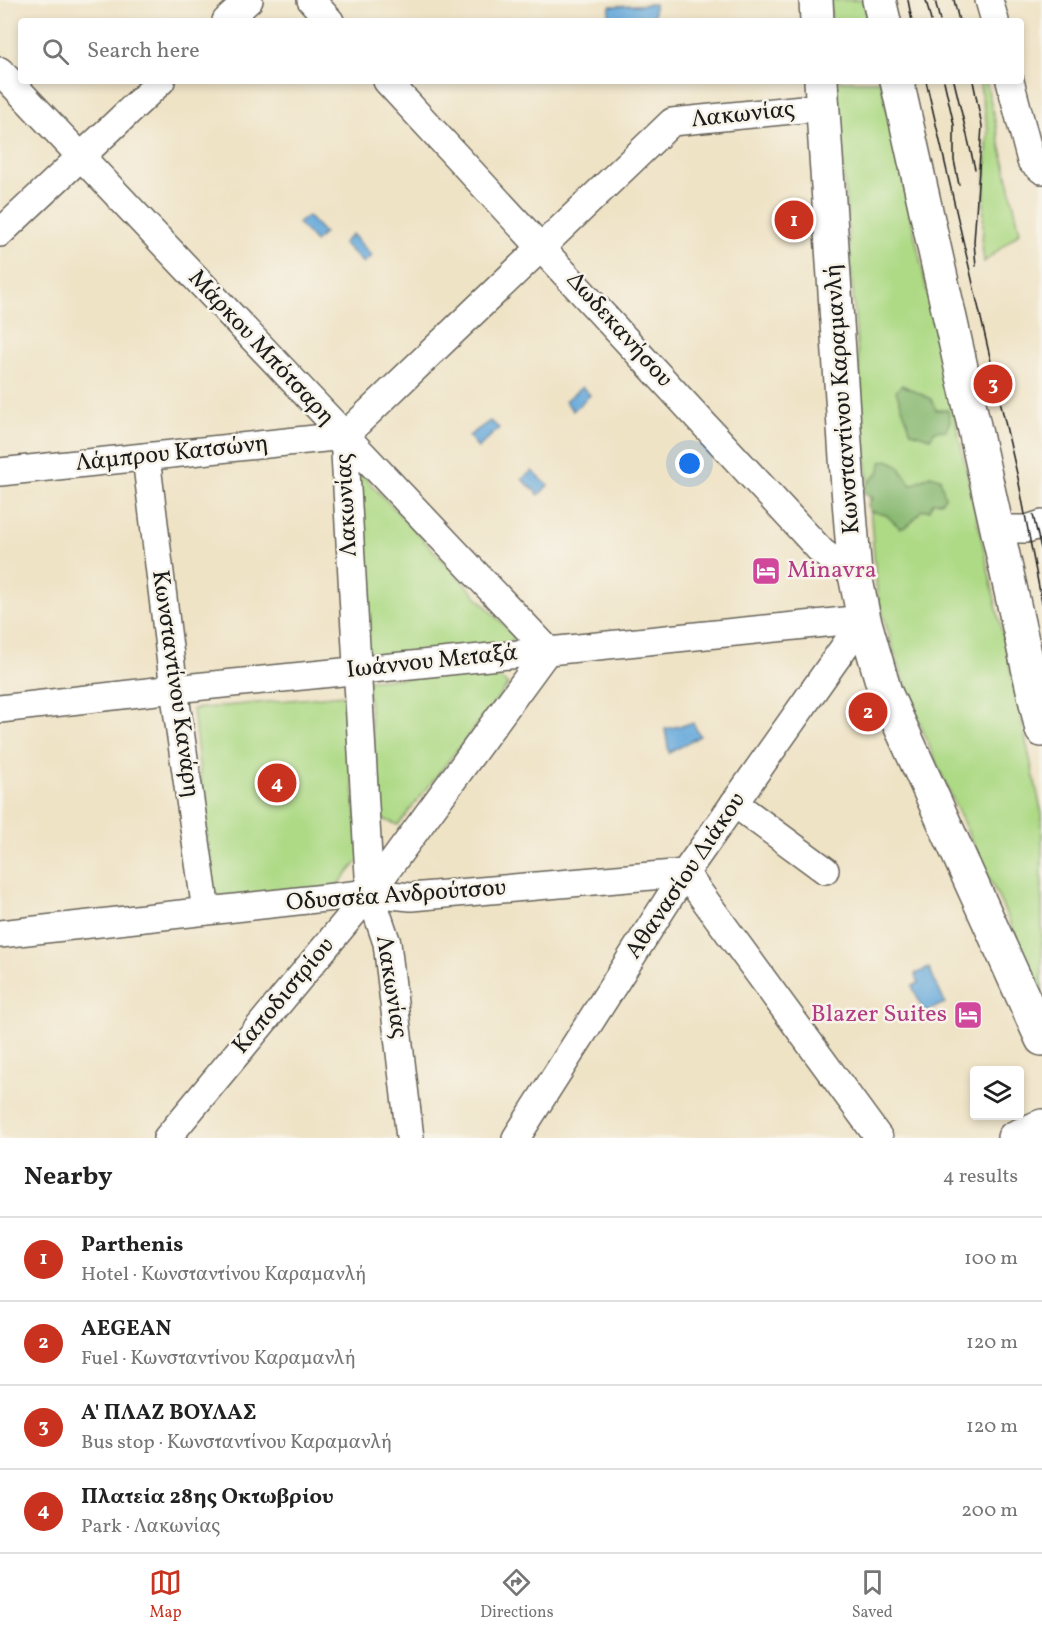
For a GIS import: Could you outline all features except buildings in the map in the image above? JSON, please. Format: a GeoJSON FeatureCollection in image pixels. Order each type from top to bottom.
{"type":"FeatureCollection","features":[{"type":"Feature","properties":{"kind":"main road"},"geometry":{"type":"LineString","coordinates":[[816,0],[817,18]]}},
{"type":"Feature","properties":{"kind":"main road"},"geometry":{"type":"LineString","coordinates":[[879,0],[883,18]]}},
{"type":"Feature","properties":{"kind":"main road"},"geometry":{"type":"LineString","coordinates":[[898,84],[1042,730]]}},
{"type":"Feature","properties":{"kind":"main road","name":"Κωνσταντίνου Καραμανλή"},"geometry":{"type":"LineString","coordinates":[[822,94],[855,575],[864,619],[885,692],[1042,1040]]}},
{"type":"Feature","properties":{"kind":"main road"},"geometry":{"type":"LineString","coordinates":[[1014,1138],[1042,1126]]}},
{"type":"Feature","properties":{"kind":"street"},"geometry":{"type":"LineString","coordinates":[[229,18],[249,0]]}},
{"type":"Feature","properties":{"kind":"street"},"geometry":{"type":"LineString","coordinates":[[311,0],[327,18]]}},
{"type":"Feature","properties":{"kind":"street"},"geometry":{"type":"LineString","coordinates":[[989,0],[994,18]]}},
{"type":"Feature","properties":{"kind":"street","name":"Μάρκου Μπότσαρη"},"geometry":{"type":"LineString","coordinates":[[0,71],[548,650]]}},
{"type":"Feature","properties":{"kind":"street"},"geometry":{"type":"LineString","coordinates":[[0,233],[158,84]]}},
{"type":"Feature","properties":{"kind":"street","name":"Δωδεκανήσου"},"geometry":{"type":"LineString","coordinates":[[390,84],[543,247],[822,552],[855,575]]}},
{"type":"Feature","properties":{"kind":"street"},"geometry":{"type":"LineString","coordinates":[[1011,84],[1031,161],[1042,170]]}},
{"type":"Feature","properties":{"kind":"street","name":"Λακωνίας"},"geometry":{"type":"LineString","coordinates":[[410,1138],[387,943],[370,892],[344,436],[672,122],[822,94]]}},
{"type":"Feature","properties":{"kind":"street","name":"Λάμπρου Κατσώνη"},"geometry":{"type":"LineString","coordinates":[[0,472],[344,436]]}},
{"type":"Feature","properties":{"kind":"street","name":"Κωνσταντίνου Κανάρη"},"geometry":{"type":"LineString","coordinates":[[146,456],[174,689],[206,911]]}},
{"type":"Feature","properties":{"kind":"street"},"geometry":{"type":"LineString","coordinates":[[997,529],[1028,529],[1042,524]]}},
{"type":"Feature","properties":{"kind":"street","name":"Ιωάννου Μεταξά"},"geometry":{"type":"LineString","coordinates":[[0,709],[548,650],[864,619]]}},
{"type":"Feature","properties":{"kind":"street","name":"Αθανασίου Διάκου"},"geometry":{"type":"LineString","coordinates":[[516,1138],[685,873],[864,619]]}},
{"type":"Feature","properties":{"kind":"street","name":"Καποδιστρίου"},"geometry":{"type":"LineString","coordinates":[[167,1138],[370,892],[548,650]]}},
{"type":"Feature","properties":{"kind":"street"},"geometry":{"type":"LineString","coordinates":[[734,803],[825,870]]}},
{"type":"Feature","properties":{"kind":"street"},"geometry":{"type":"LineString","coordinates":[[685,873],[879,1138]]}},
{"type":"Feature","properties":{"kind":"street","name":"Οδυσσέα Ανδρούτσου"},"geometry":{"type":"LineString","coordinates":[[0,934],[370,892],[411,897],[685,873]]}},
{"type":"Feature","properties":{"kind":"green space"},"geometry":{"type":"Polygon","coordinates":[[[830,0],[863,0],[867,18],[831,18],[830,0]]]}},
{"type":"Feature","properties":{"kind":"green space"},"geometry":{"type":"Polygon","coordinates":[[[836,84],[882,84],[1042,814],[1042,992],[929,746],[909,696],[877,593],[836,84]]]}},
{"type":"Feature","properties":{"kind":"green space"},"geometry":{"type":"Polygon","coordinates":[[[980,84],[987,84],[1020,232],[984,262],[982,245],[988,130],[980,84]]]}},
{"type":"Feature","properties":{"kind":"green space"},"geometry":{"type":"Polygon","coordinates":[[[902,385],[931,399],[936,410],[948,410],[950,421],[946,430],[935,431],[930,438],[911,432],[896,391],[902,385]]]}},
{"type":"Feature","properties":{"kind":"green space"},"geometry":{"type":"Polygon","coordinates":[[[888,460],[898,465],[911,485],[931,475],[940,478],[945,497],[941,502],[933,502],[929,510],[922,510],[905,527],[900,528],[886,515],[869,511],[868,505],[873,498],[864,493],[865,486],[880,471],[881,462],[888,460]]]}},
{"type":"Feature","properties":{"kind":"green space"},"geometry":{"type":"Polygon","coordinates":[[[350,462],[515,637],[506,647],[366,664],[350,462]]]}},
{"type":"Feature","properties":{"kind":"green space"},"geometry":{"type":"Polygon","coordinates":[[[496,674],[508,685],[398,825],[380,818],[367,680],[496,674]]]}},
{"type":"Feature","properties":{"kind":"green space"},"geometry":{"type":"Polygon","coordinates":[[[343,695],[361,858],[333,890],[214,902],[193,709],[343,695]]]}},
{"type":"Feature","properties":{"kind":"water"},"geometry":{"type":"Polygon","coordinates":[[[654,4],[654,18],[608,18],[610,6],[654,4]]]}},
{"type":"Feature","properties":{"kind":"water"},"geometry":{"type":"Polygon","coordinates":[[[308,216],[324,233],[315,242],[298,223],[308,216]]]}},
{"type":"Feature","properties":{"kind":"water"},"geometry":{"type":"Polygon","coordinates":[[[352,234],[372,256],[363,263],[343,243],[352,234]]]}},
{"type":"Feature","properties":{"kind":"water"},"geometry":{"type":"Polygon","coordinates":[[[582,387],[590,395],[573,411],[565,401],[582,387]]]}},
{"type":"Feature","properties":{"kind":"water"},"geometry":{"type":"Polygon","coordinates":[[[490,421],[499,428],[478,448],[469,436],[490,421]]]}},
{"type":"Feature","properties":{"kind":"water"},"geometry":{"type":"Polygon","coordinates":[[[532,471],[548,485],[539,495],[522,479],[532,471]]]}},
{"type":"Feature","properties":{"kind":"water"},"geometry":{"type":"Polygon","coordinates":[[[693,723],[700,736],[669,753],[665,729],[693,723]]]}},
{"type":"Feature","properties":{"kind":"water"},"geometry":{"type":"Polygon","coordinates":[[[929,968],[945,1003],[924,1012],[912,986],[919,983],[915,974],[929,968]]]}},
{"type":"Feature","properties":{"kind":"tram line"},"geometry":{"type":"LineString","coordinates":[[908,0],[911,18]]}},
{"type":"Feature","properties":{"kind":"tram line"},"geometry":{"type":"LineString","coordinates":[[926,0],[930,18]]}},
{"type":"Feature","properties":{"kind":"tram line"},"geometry":{"type":"LineString","coordinates":[[935,0],[939,18]]}},
{"type":"Feature","properties":{"kind":"tram line"},"geometry":{"type":"LineString","coordinates":[[954,0],[958,18]]}},
{"type":"Feature","properties":{"kind":"tram line"},"geometry":{"type":"LineString","coordinates":[[927,84],[1018,478],[1042,603]]}},
{"type":"Feature","properties":{"kind":"tram line"},"geometry":{"type":"LineString","coordinates":[[945,84],[954,125],[954,160],[959,185]]}},
{"type":"Feature","properties":{"kind":"tram line"},"geometry":{"type":"LineString","coordinates":[[955,84],[975,169]]}},
{"type":"Feature","properties":{"kind":"tram line"},"geometry":{"type":"LineString","coordinates":[[974,84],[982,126],[974,242],[976,266]]}},
{"type":"Feature","properties":{"kind":"tram line"},"geometry":{"type":"LineString","coordinates":[[1033,515],[1042,553]]}},
{"type":"Feature","properties":{"kind":"place","name":"Parthenis"},"geometry":{"type":"Point","coordinates":[794,220]}},
{"type":"Feature","properties":{"kind":"place","name":"Α' ΠΛΑΖ ΒΟΥΛΑΣ"},"geometry":{"type":"Point","coordinates":[993,384]}},
{"type":"Feature","properties":{"kind":"place","name":"Minavra"},"geometry":{"type":"Point","coordinates":[766,571]}},
{"type":"Feature","properties":{"kind":"place","name":"AEGEAN"},"geometry":{"type":"Point","coordinates":[868,712]}},
{"type":"Feature","properties":{"kind":"place","name":"Πλατεία 28ης Οκτωβρίου"},"geometry":{"type":"Point","coordinates":[277,783]}},
{"type":"Feature","properties":{"kind":"place","name":"Blazer Suites"},"geometry":{"type":"Point","coordinates":[968,1015]}}]}
